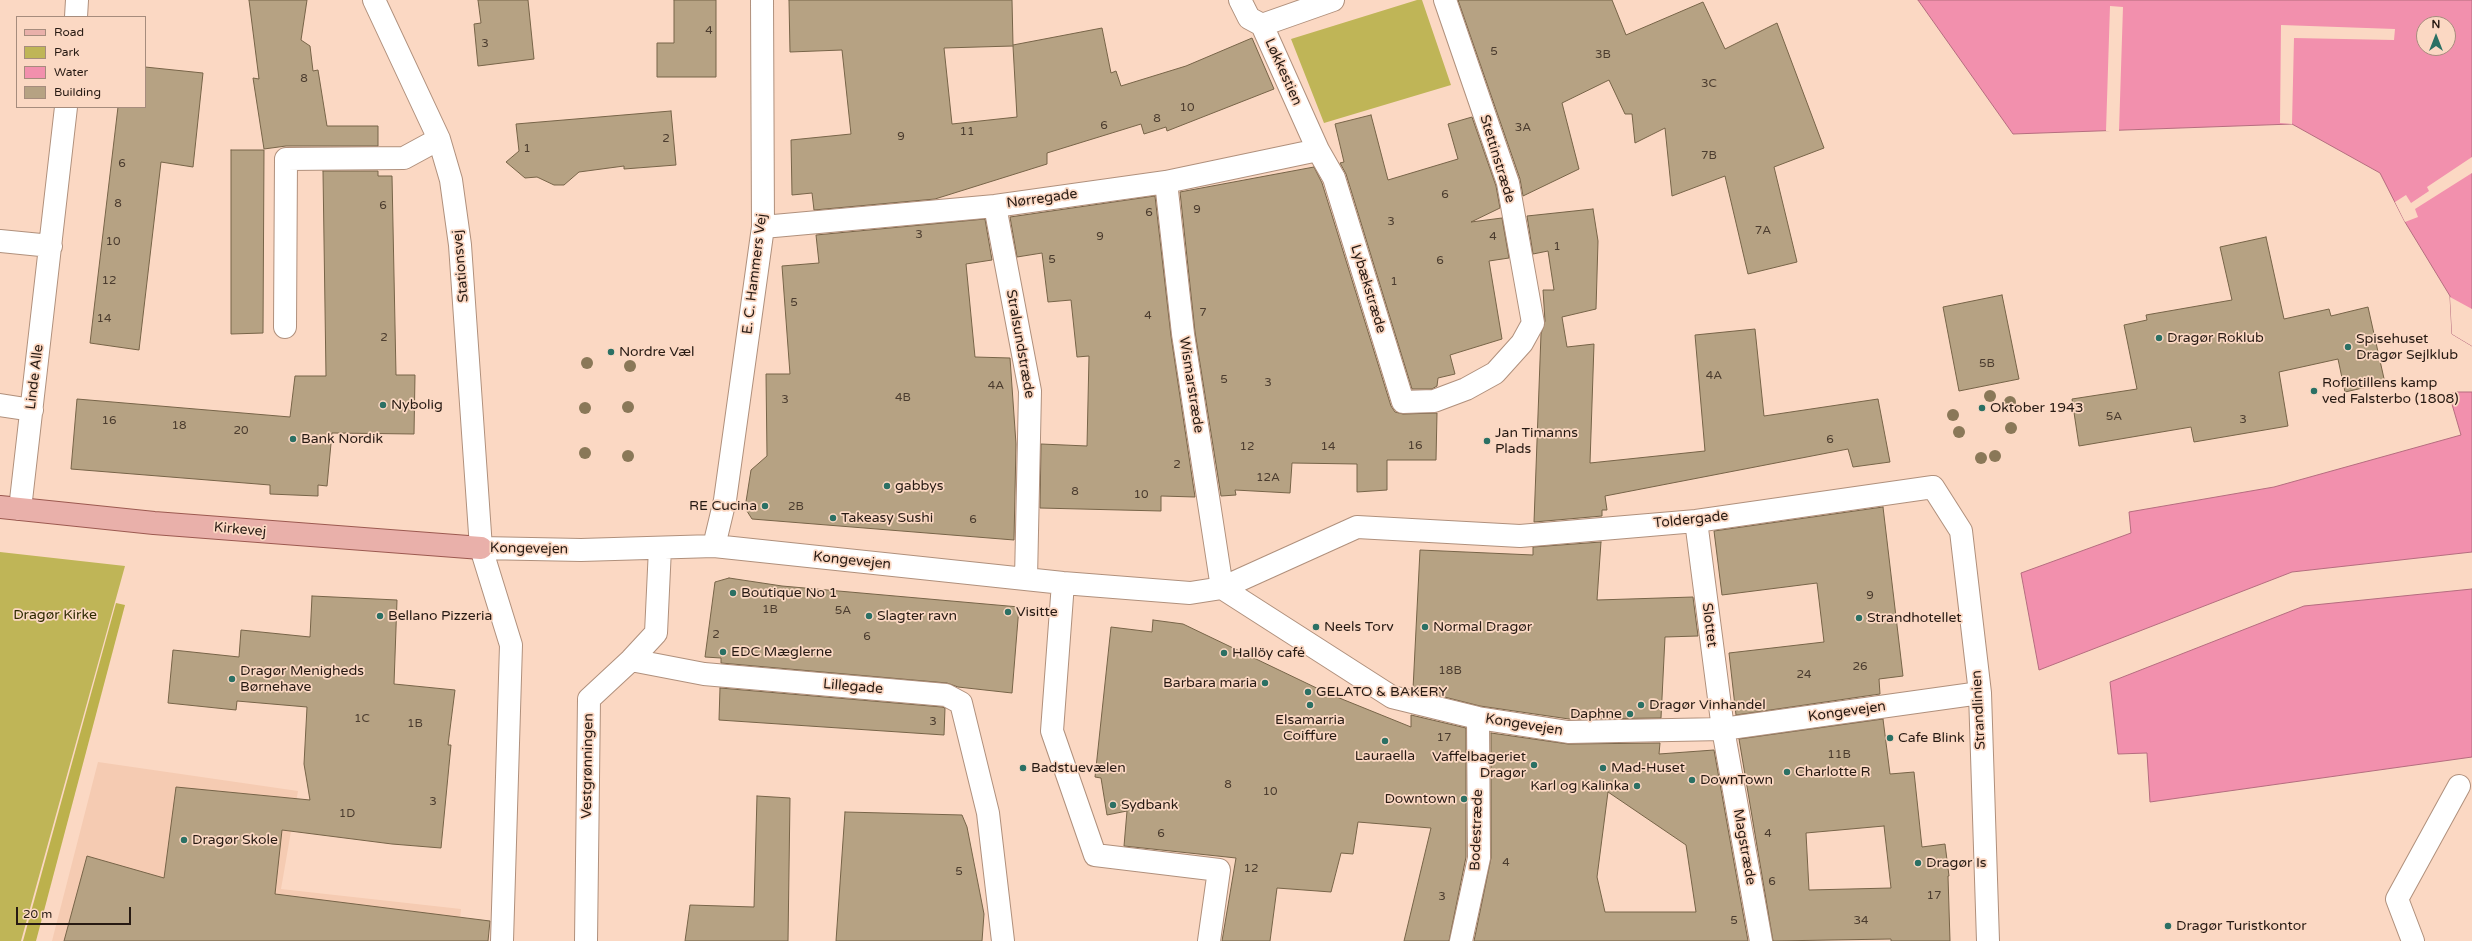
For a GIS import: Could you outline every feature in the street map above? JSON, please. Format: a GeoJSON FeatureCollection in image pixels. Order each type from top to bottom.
{"type":"FeatureCollection","features":[{"type":"Feature","properties":{"kind":"main road","name":"Kirkevej"},"geometry":{"type":"LineString","coordinates":[[10,508],[154,523],[481,548]]}},
{"type":"Feature","properties":{"kind":"street"},"geometry":{"type":"LineString","coordinates":[[76,16],[78,0]]}},
{"type":"Feature","properties":{"kind":"street","name":"Stationsvej"},"geometry":{"type":"LineString","coordinates":[[374,0],[439,139],[451,180],[460,245],[481,548]]}},
{"type":"Feature","properties":{"kind":"street","name":"E. C. Hammers Vej"},"geometry":{"type":"LineString","coordinates":[[714,546],[725,500],[763,228],[762,0]]}},
{"type":"Feature","properties":{"kind":"street","name":"Løkkestien"},"geometry":{"type":"LineString","coordinates":[[1240,0],[1249,18],[1262,25],[1318,150]]}},
{"type":"Feature","properties":{"kind":"street"},"geometry":{"type":"LineString","coordinates":[[1262,25],[1332,0]]}},
{"type":"Feature","properties":{"kind":"street","name":"Stettinstræde"},"geometry":{"type":"LineString","coordinates":[[1434,401],[1466,389],[1495,373],[1522,343],[1533,323],[1508,183],[1445,0]]}},
{"type":"Feature","properties":{"kind":"street","name":"Linde Alle"},"geometry":{"type":"LineString","coordinates":[[10,508],[32,410],[66,108]]}},
{"type":"Feature","properties":{"kind":"street"},"geometry":{"type":"LineString","coordinates":[[285,327],[286,159],[404,158],[439,139]]}},
{"type":"Feature","properties":{"kind":"street","name":"Nørregade"},"geometry":{"type":"LineString","coordinates":[[763,228],[995,206],[1166,182],[1318,150]]}},
{"type":"Feature","properties":{"kind":"street","name":"Lybækstræde"},"geometry":{"type":"LineString","coordinates":[[1318,150],[1334,178],[1403,402],[1434,401]]}},
{"type":"Feature","properties":{"kind":"street","name":"Wismarstræde"},"geometry":{"type":"LineString","coordinates":[[1166,182],[1183,334],[1222,588]]}},
{"type":"Feature","properties":{"kind":"street","name":"Stralsundstræde"},"geometry":{"type":"LineString","coordinates":[[995,206],[1030,391],[1026,579]]}},
{"type":"Feature","properties":{"kind":"street"},"geometry":{"type":"LineString","coordinates":[[0,241],[51,246]]}},
{"type":"Feature","properties":{"kind":"street"},"geometry":{"type":"LineString","coordinates":[[0,406],[32,410]]}},
{"type":"Feature","properties":{"kind":"street","name":"Toldergade"},"geometry":{"type":"LineString","coordinates":[[1447,531],[1520,536],[1696,521],[1933,487]]}},
{"type":"Feature","properties":{"kind":"street","name":"Strandlinien"},"geometry":{"type":"LineString","coordinates":[[1933,487],[1961,531],[1980,693],[1988,941]]}},
{"type":"Feature","properties":{"kind":"street","name":"Slottet"},"geometry":{"type":"LineString","coordinates":[[1696,521],[1723,729]]}},
{"type":"Feature","properties":{"kind":"street","name":"Kongevejen"},"geometry":{"type":"LineString","coordinates":[[481,548],[581,550],[714,546],[1063,583],[1190,593],[1222,588],[1357,527],[1447,531]]}},
{"type":"Feature","properties":{"kind":"street"},"geometry":{"type":"LineString","coordinates":[[481,548],[511,645],[502,941]]}},
{"type":"Feature","properties":{"kind":"street","name":"Vestgrønningen"},"geometry":{"type":"LineString","coordinates":[[586,941],[588,699],[631,660],[656,633],[660,548]]}},
{"type":"Feature","properties":{"kind":"street"},"geometry":{"type":"LineString","coordinates":[[1063,583],[1052,731],[1095,856],[1219,870],[1209,941]]}},
{"type":"Feature","properties":{"kind":"street","name":"Kongevejen"},"geometry":{"type":"LineString","coordinates":[[1222,588],[1392,697],[1478,718],[1568,732],[1723,729],[1980,693]]}},
{"type":"Feature","properties":{"kind":"street","name":"Lillegade"},"geometry":{"type":"LineString","coordinates":[[631,660],[704,674],[946,695],[961,703],[988,813],[1003,941]]}},
{"type":"Feature","properties":{"kind":"street","name":"Bodestræde"},"geometry":{"type":"LineString","coordinates":[[1461,941],[1479,858],[1478,718]]}},
{"type":"Feature","properties":{"kind":"street","name":"Magstræde"},"geometry":{"type":"LineString","coordinates":[[1723,729],[1761,941]]}},
{"type":"Feature","properties":{"kind":"street"},"geometry":{"type":"LineString","coordinates":[[2413,941],[2397,899],[2459,786]]}},
{"type":"Feature","properties":{"kind":"shaded area"},"geometry":{"type":"Polygon","coordinates":[[[116,603],[125,605],[36,941],[23,941],[116,603]]]}},
{"type":"Feature","properties":{"kind":"shaded area","name":"Dragør Skole"},"geometry":{"type":"Polygon","coordinates":[[[98,762],[298,791],[281,889],[461,909],[458,941],[52,941],[98,762]]]}},
{"type":"Feature","properties":{"kind":"green space"},"geometry":{"type":"Polygon","coordinates":[[[1417,0],[1422,0],[1451,85],[1324,123],[1291,39],[1417,0]]]}},
{"type":"Feature","properties":{"kind":"green space","name":"Dragør Kirke"},"geometry":{"type":"Polygon","coordinates":[[[0,552],[125,566],[21,941],[0,941],[0,552]]]}},
{"type":"Feature","properties":{"kind":"water"},"geometry":{"type":"Polygon","coordinates":[[[1918,0],[2472,0],[2472,346],[2452,334],[2450,296],[2405,222],[2380,173],[2292,124],[2013,134],[1918,0]]]}},
{"type":"Feature","properties":{"kind":"water"},"geometry":{"type":"Polygon","coordinates":[[[2457,392],[2472,392],[2472,552],[2292,572],[2039,670],[2021,573],[2131,533],[2129,512],[2274,487],[2461,435],[2449,394],[2457,392]]]}},
{"type":"Feature","properties":{"kind":"water"},"geometry":{"type":"Polygon","coordinates":[[[2472,589],[2472,757],[2150,802],[2147,753],[2118,754],[2110,682],[2304,606],[2472,589]]]}},
{"type":"Feature","properties":{"kind":"pier"},"geometry":{"type":"Polygon","coordinates":[[[2110,6],[2123,7],[2119,131],[2106,131],[2110,6]]]}},
{"type":"Feature","properties":{"kind":"pier"},"geometry":{"type":"Polygon","coordinates":[[[2281,25],[2395,29],[2394,40],[2294,38],[2292,124],[2280,123],[2281,25]]]}},
{"type":"Feature","properties":{"kind":"pier"},"geometry":{"type":"Polygon","coordinates":[[[2472,157],[2472,173],[2415,209],[2418,217],[2405,222],[2395,202],[2406,195],[2411,203],[2429,191],[2427,187],[2472,157]]]}},
{"type":"Feature","properties":{"kind":"pier"},"geometry":{"type":"Polygon","coordinates":[[[2450,297],[2472,309],[2472,346],[2452,334],[2450,297]]]}},
{"type":"Feature","properties":{"kind":"building"},"geometry":{"type":"Polygon","coordinates":[[[249,0],[307,0],[301,40],[310,46],[313,71],[318,70],[327,126],[378,126],[378,146],[286,146],[264,149],[253,78],[259,79],[249,0]]]}},
{"type":"Feature","properties":{"kind":"building"},"geometry":{"type":"Polygon","coordinates":[[[478,0],[528,0],[534,59],[478,66],[474,24],[481,23],[478,0]]]}},
{"type":"Feature","properties":{"kind":"building"},"geometry":{"type":"Polygon","coordinates":[[[674,0],[716,0],[716,77],[657,77],[657,43],[674,43],[674,0]]]}},
{"type":"Feature","properties":{"kind":"building"},"geometry":{"type":"Polygon","coordinates":[[[789,0],[1012,0],[1013,45],[1102,28],[1111,73],[1116,71],[1121,86],[1186,66],[1252,38],[1274,89],[1167,131],[1166,127],[1144,134],[1141,124],[1047,153],[1047,164],[935,199],[814,210],[812,193],[792,195],[791,140],[851,134],[842,50],[790,52],[789,0]],[[1013,46],[944,48],[952,124],[1017,117],[1013,46]]]}},
{"type":"Feature","properties":{"kind":"building"},"geometry":{"type":"Polygon","coordinates":[[[1458,0],[1612,0],[1626,35],[1703,2],[1725,49],[1777,23],[1824,148],[1774,167],[1797,262],[1748,274],[1725,176],[1672,196],[1665,128],[1635,143],[1632,114],[1625,114],[1609,80],[1562,103],[1579,169],[1523,196],[1520,179],[1458,0]]]}},
{"type":"Feature","properties":{"kind":"building"},"geometry":{"type":"Polygon","coordinates":[[[146,67],[203,73],[193,167],[161,162],[139,350],[90,343],[118,108],[146,108],[146,67]]]}},
{"type":"Feature","properties":{"kind":"building"},"geometry":{"type":"Polygon","coordinates":[[[671,111],[676,165],[624,169],[624,166],[579,172],[564,185],[554,185],[537,177],[525,178],[506,162],[519,151],[516,124],[671,111]]]}},
{"type":"Feature","properties":{"kind":"building"},"geometry":{"type":"Polygon","coordinates":[[[1371,115],[1388,180],[1458,159],[1448,124],[1472,117],[1496,186],[1500,208],[1471,222],[1502,218],[1509,258],[1489,261],[1502,339],[1450,355],[1455,374],[1438,378],[1437,386],[1432,389],[1412,389],[1346,174],[1340,163],[1344,162],[1335,124],[1371,115]]]}},
{"type":"Feature","properties":{"kind":"building"},"geometry":{"type":"Polygon","coordinates":[[[231,150],[264,150],[263,333],[231,334],[231,150]]]}},
{"type":"Feature","properties":{"kind":"building"},"geometry":{"type":"Polygon","coordinates":[[[1314,167],[1322,183],[1391,406],[1395,412],[1403,414],[1437,413],[1436,460],[1387,460],[1387,490],[1357,492],[1357,464],[1292,463],[1290,493],[1235,490],[1236,495],[1221,496],[1195,332],[1180,192],[1314,167]]]}},
{"type":"Feature","properties":{"kind":"building"},"geometry":{"type":"Polygon","coordinates":[[[323,171],[378,171],[378,176],[392,176],[396,375],[415,375],[414,434],[332,433],[327,486],[318,485],[318,496],[270,494],[270,485],[71,469],[77,399],[290,417],[295,376],[326,376],[323,171]]]}},
{"type":"Feature","properties":{"kind":"building"},"geometry":{"type":"Polygon","coordinates":[[[1155,196],[1171,336],[1195,497],[1161,496],[1161,511],[1040,508],[1041,444],[1087,446],[1089,356],[1077,357],[1071,300],[1048,302],[1042,253],[1017,257],[1010,217],[1155,196]]]}},
{"type":"Feature","properties":{"kind":"building"},"geometry":{"type":"Polygon","coordinates":[[[1593,209],[1598,241],[1596,309],[1562,317],[1567,347],[1594,344],[1590,463],[1705,451],[1695,335],[1755,329],[1764,416],[1878,399],[1890,462],[1853,467],[1848,449],[1605,496],[1607,510],[1602,510],[1602,516],[1534,522],[1541,334],[1545,321],[1543,290],[1554,290],[1548,251],[1533,254],[1527,216],[1593,209]]]}},
{"type":"Feature","properties":{"kind":"building"},"geometry":{"type":"Polygon","coordinates":[[[985,219],[992,260],[966,264],[975,357],[1010,358],[1016,444],[1014,540],[752,519],[745,508],[751,470],[767,456],[766,374],[790,374],[782,266],[819,263],[816,235],[985,219]]]}},
{"type":"Feature","properties":{"kind":"building"},"geometry":{"type":"Polygon","coordinates":[[[2266,237],[2284,319],[2329,309],[2331,316],[2368,307],[2385,383],[2345,392],[2338,359],[2279,372],[2288,426],[2194,442],[2191,427],[2079,446],[2072,399],[2137,389],[2124,325],[2147,320],[2146,315],[2232,300],[2220,247],[2266,237]]]}},
{"type":"Feature","properties":{"kind":"building"},"geometry":{"type":"Polygon","coordinates":[[[2002,295],[2019,379],[1959,391],[1943,307],[2002,295]]]}},
{"type":"Feature","properties":{"kind":"building","name":"Strandhotellet"},"geometry":{"type":"Polygon","coordinates":[[[1883,507],[1903,676],[1879,679],[1880,694],[1736,715],[1729,653],[1824,642],[1817,583],[1722,595],[1714,531],[1883,507]]]}},
{"type":"Feature","properties":{"kind":"building"},"geometry":{"type":"Polygon","coordinates":[[[1601,542],[1597,600],[1693,597],[1698,636],[1665,637],[1661,718],[1569,719],[1480,706],[1413,689],[1420,550],[1533,555],[1533,547],[1601,542]]]}},
{"type":"Feature","properties":{"kind":"building"},"geometry":{"type":"Polygon","coordinates":[[[729,578],[782,586],[1019,607],[1012,693],[958,687],[947,683],[721,663],[721,658],[705,657],[715,582],[729,578]]]}},
{"type":"Feature","properties":{"kind":"building"},"geometry":{"type":"Polygon","coordinates":[[[312,596],[397,600],[394,684],[455,690],[448,745],[451,745],[441,848],[392,844],[282,830],[275,894],[490,921],[488,941],[64,941],[87,856],[164,878],[176,787],[310,800],[304,764],[307,707],[237,701],[236,710],[168,703],[173,650],[239,657],[241,630],[310,637],[312,596]]]}},
{"type":"Feature","properties":{"kind":"building"},"geometry":{"type":"Polygon","coordinates":[[[1153,620],[1183,624],[1327,693],[1411,727],[1411,715],[1466,728],[1466,857],[1449,941],[1404,941],[1431,828],[1358,822],[1353,854],[1341,853],[1331,892],[1277,888],[1270,941],[1222,941],[1236,858],[1124,846],[1127,811],[1107,815],[1101,778],[1095,777],[1111,627],[1152,632],[1153,620]]]}},
{"type":"Feature","properties":{"kind":"building"},"geometry":{"type":"Polygon","coordinates":[[[720,688],[942,707],[945,708],[944,735],[719,720],[720,688]]]}},
{"type":"Feature","properties":{"kind":"building"},"geometry":{"type":"Polygon","coordinates":[[[1883,719],[1890,774],[1914,772],[1922,847],[1945,844],[1949,876],[1950,941],[1891,941],[1891,939],[1773,941],[1739,739],[1883,719]],[[1884,826],[1806,833],[1809,890],[1891,888],[1884,826]]]}},
{"type":"Feature","properties":{"kind":"building"},"geometry":{"type":"Polygon","coordinates":[[[1491,733],[1568,744],[1660,743],[1659,754],[1714,750],[1748,941],[1474,941],[1491,858],[1491,733]],[[1608,792],[1597,877],[1605,912],[1696,912],[1686,845],[1608,792]]]}},
{"type":"Feature","properties":{"kind":"building"},"geometry":{"type":"Polygon","coordinates":[[[757,796],[790,798],[788,941],[685,941],[690,905],[754,907],[757,796]]]}},
{"type":"Feature","properties":{"kind":"building"},"geometry":{"type":"Polygon","coordinates":[[[845,812],[962,815],[967,827],[984,914],[982,941],[836,941],[845,812]]]}},
{"type":"Feature","properties":{"kind":"place","name":"Dragør Roklub"},"geometry":{"type":"Point","coordinates":[2159,338]}},
{"type":"Feature","properties":{"kind":"place","name":"Spisehuset Dragør Sejlklub"},"geometry":{"type":"Point","coordinates":[2348,347]}},
{"type":"Feature","properties":{"kind":"place","name":"Nordre Væl"},"geometry":{"type":"Point","coordinates":[611,352]}},
{"type":"Feature","properties":{"kind":"place","name":"Roflotillens kamp ved Falsterbo (1808)"},"geometry":{"type":"Point","coordinates":[2314,391]}},
{"type":"Feature","properties":{"kind":"place","name":"Nybolig"},"geometry":{"type":"Point","coordinates":[383,405]}},
{"type":"Feature","properties":{"kind":"place","name":"Oktober 1943"},"geometry":{"type":"Point","coordinates":[1982,408]}},
{"type":"Feature","properties":{"kind":"place","name":"Bank Nordik"},"geometry":{"type":"Point","coordinates":[293,439]}},
{"type":"Feature","properties":{"kind":"place","name":"Jan Timanns Plads"},"geometry":{"type":"Point","coordinates":[1487,441]}},
{"type":"Feature","properties":{"kind":"place","name":"gabbys"},"geometry":{"type":"Point","coordinates":[887,486]}},
{"type":"Feature","properties":{"kind":"place","name":"RE Cucina"},"geometry":{"type":"Point","coordinates":[765,506]}},
{"type":"Feature","properties":{"kind":"place","name":"Takeasy Sushi"},"geometry":{"type":"Point","coordinates":[833,518]}},
{"type":"Feature","properties":{"kind":"place","name":"Boutique No 1"},"geometry":{"type":"Point","coordinates":[733,593]}},
{"type":"Feature","properties":{"kind":"place","name":"Visitte"},"geometry":{"type":"Point","coordinates":[1008,612]}},
{"type":"Feature","properties":{"kind":"place","name":"Bellano Pizzeria"},"geometry":{"type":"Point","coordinates":[380,616]}},
{"type":"Feature","properties":{"kind":"place","name":"Slagter ravn"},"geometry":{"type":"Point","coordinates":[869,616]}},
{"type":"Feature","properties":{"kind":"place","name":"Strandhotellet"},"geometry":{"type":"Point","coordinates":[1859,618]}},
{"type":"Feature","properties":{"kind":"place","name":"Neels Torv"},"geometry":{"type":"Point","coordinates":[1316,627]}},
{"type":"Feature","properties":{"kind":"place","name":"Normal Dragør"},"geometry":{"type":"Point","coordinates":[1425,627]}},
{"type":"Feature","properties":{"kind":"place","name":"EDC Mæglerne"},"geometry":{"type":"Point","coordinates":[723,652]}},
{"type":"Feature","properties":{"kind":"place","name":"Hallöy café"},"geometry":{"type":"Point","coordinates":[1224,653]}},
{"type":"Feature","properties":{"kind":"place","name":"Dragør Menigheds Børnehave"},"geometry":{"type":"Point","coordinates":[232,679]}},
{"type":"Feature","properties":{"kind":"place","name":"Barbara maria"},"geometry":{"type":"Point","coordinates":[1265,683]}},
{"type":"Feature","properties":{"kind":"place","name":"GELATO & BAKERY"},"geometry":{"type":"Point","coordinates":[1308,692]}},
{"type":"Feature","properties":{"kind":"place","name":"Elsamarria Coiffure"},"geometry":{"type":"Point","coordinates":[1310,705]}},
{"type":"Feature","properties":{"kind":"place","name":"Dragør Vinhandel"},"geometry":{"type":"Point","coordinates":[1641,705]}},
{"type":"Feature","properties":{"kind":"place","name":"Daphne"},"geometry":{"type":"Point","coordinates":[1630,714]}},
{"type":"Feature","properties":{"kind":"place","name":"Cafe Blink"},"geometry":{"type":"Point","coordinates":[1890,738]}},
{"type":"Feature","properties":{"kind":"place","name":"Lauraella"},"geometry":{"type":"Point","coordinates":[1385,741]}},
{"type":"Feature","properties":{"kind":"place","name":"Vaffelbageriet Dragør"},"geometry":{"type":"Point","coordinates":[1534,765]}},
{"type":"Feature","properties":{"kind":"place","name":"Badstuevælen"},"geometry":{"type":"Point","coordinates":[1023,768]}},
{"type":"Feature","properties":{"kind":"place","name":"Mad-Huset"},"geometry":{"type":"Point","coordinates":[1603,768]}},
{"type":"Feature","properties":{"kind":"place","name":"Charlotte R"},"geometry":{"type":"Point","coordinates":[1787,772]}},
{"type":"Feature","properties":{"kind":"place","name":"DownTown"},"geometry":{"type":"Point","coordinates":[1692,780]}},
{"type":"Feature","properties":{"kind":"place","name":"Karl og Kalinka"},"geometry":{"type":"Point","coordinates":[1637,786]}},
{"type":"Feature","properties":{"kind":"place","name":"Downtown"},"geometry":{"type":"Point","coordinates":[1464,799]}},
{"type":"Feature","properties":{"kind":"place","name":"Sydbank"},"geometry":{"type":"Point","coordinates":[1113,805]}},
{"type":"Feature","properties":{"kind":"place","name":"Dragør Skole"},"geometry":{"type":"Point","coordinates":[184,840]}},
{"type":"Feature","properties":{"kind":"place","name":"Dragør Is"},"geometry":{"type":"Point","coordinates":[1918,863]}},
{"type":"Feature","properties":{"kind":"place","name":"Dragør Turistkontor"},"geometry":{"type":"Point","coordinates":[2168,926]}}]}
